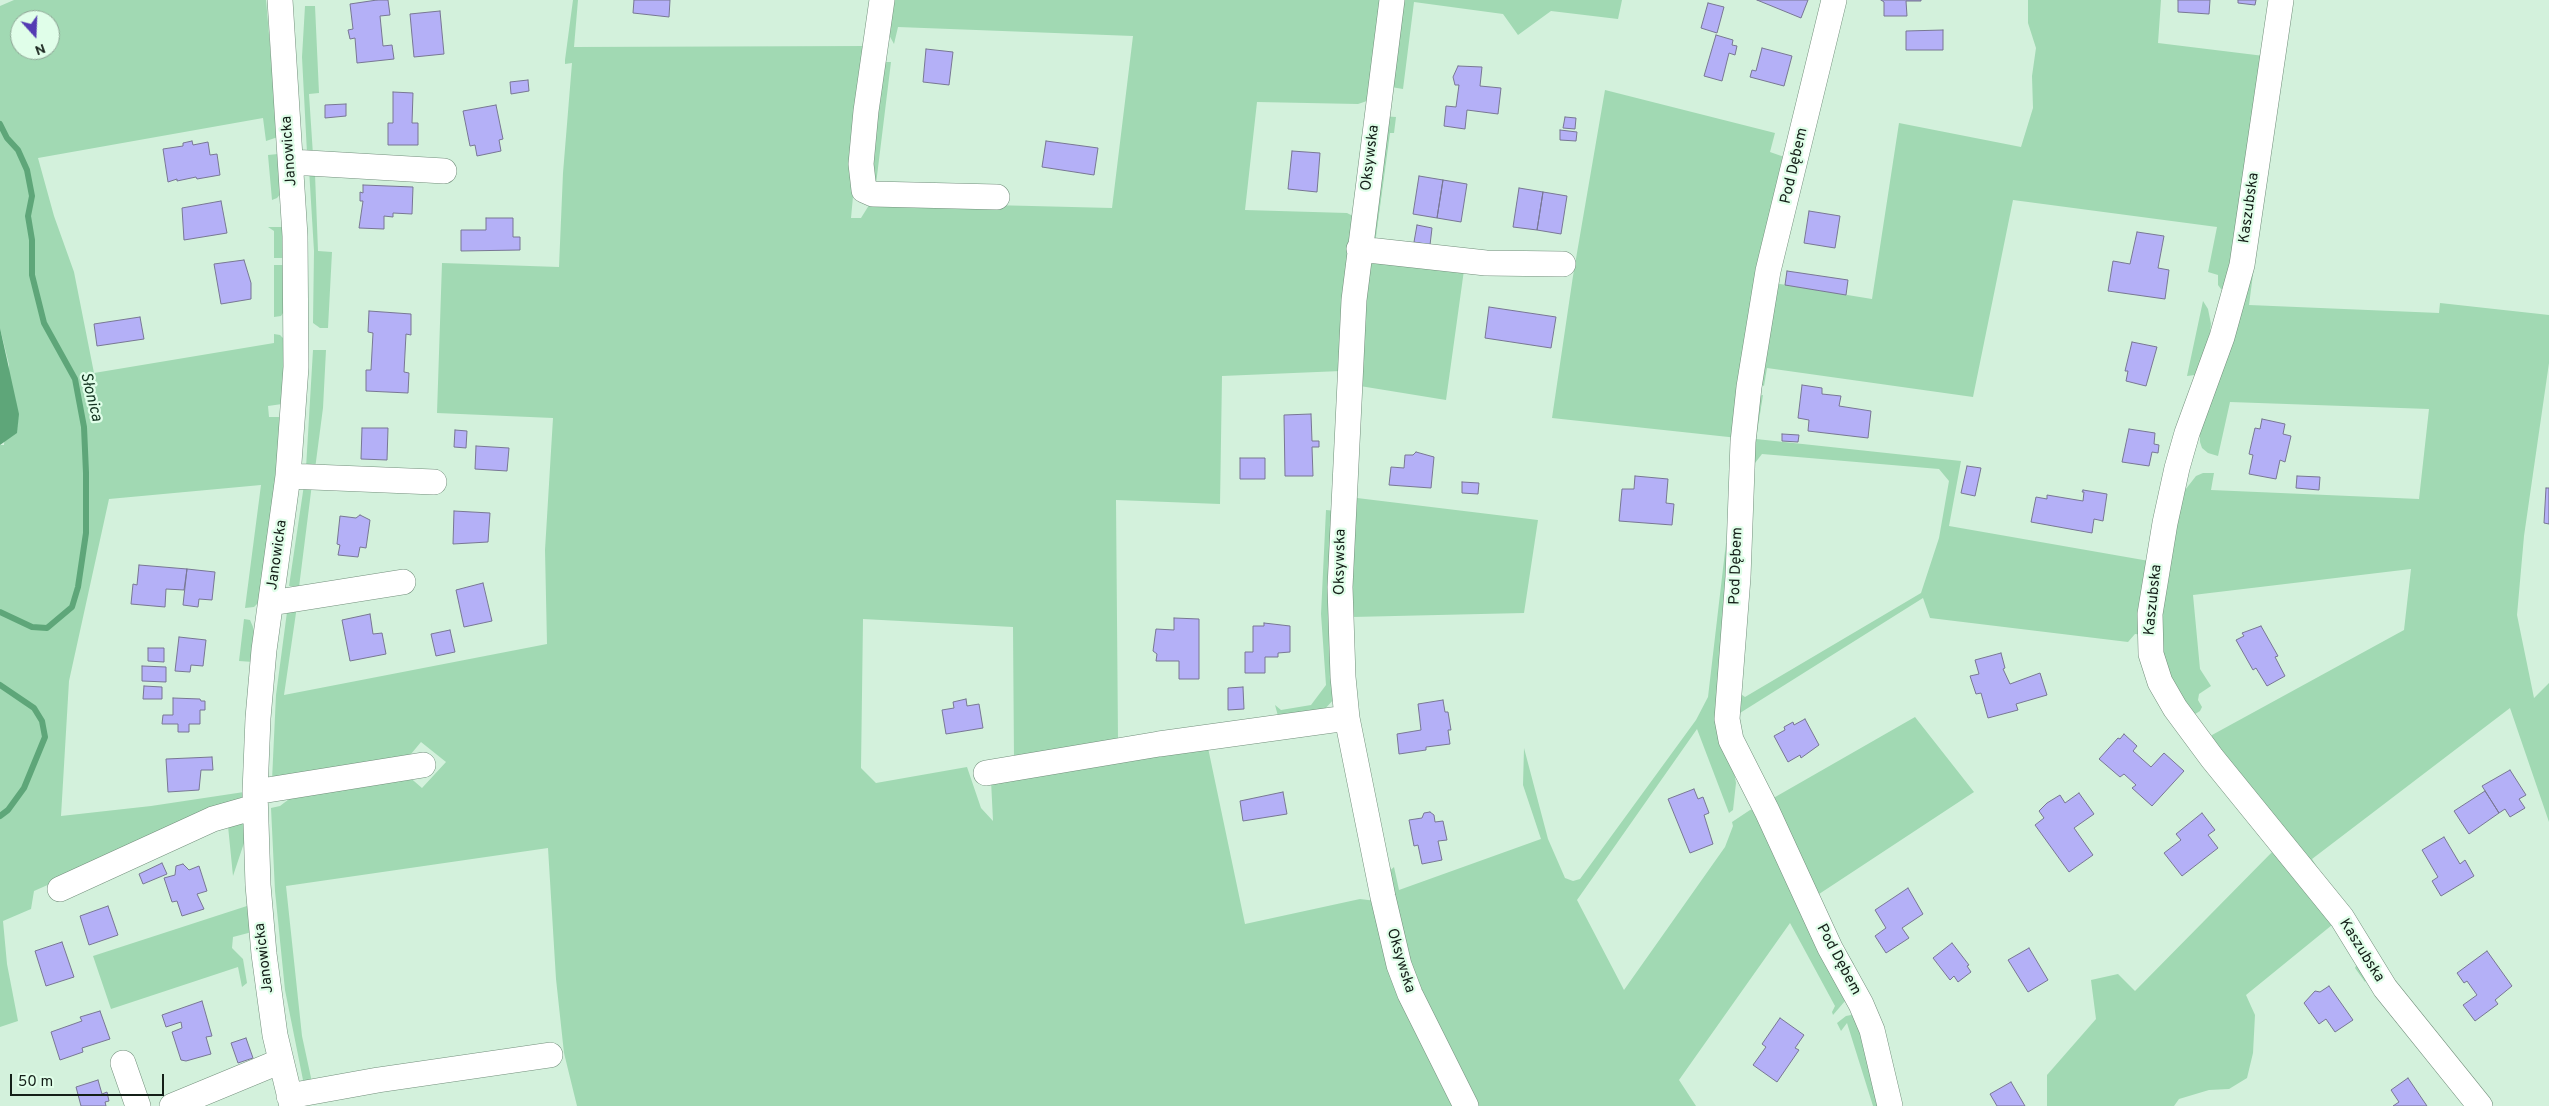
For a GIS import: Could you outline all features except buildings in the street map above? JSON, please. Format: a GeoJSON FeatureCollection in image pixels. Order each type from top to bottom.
{"type":"FeatureCollection","features":[{"type":"Feature","properties":{"kind":"street","name":"Janowicka"},"geometry":{"type":"LineString","coordinates":[[280,0],[291,162],[297,325],[288,476],[258,718],[255,800],[258,886],[263,946],[281,1061],[291,1101]]}},
{"type":"Feature","properties":{"kind":"street"},"geometry":{"type":"LineString","coordinates":[[882,0],[861,164],[864,190],[873,194],[997,197]]}},
{"type":"Feature","properties":{"kind":"street","name":"Oksywska"},"geometry":{"type":"LineString","coordinates":[[1392,0],[1359,249],[1351,352],[1340,587],[1341,639],[1347,718],[1383,898],[1399,965],[1410,994],[1466,1106]]}},
{"type":"Feature","properties":{"kind":"street","name":"Pod Dębem"},"geometry":{"type":"LineString","coordinates":[[1834,0],[1768,272],[1749,387],[1743,442],[1738,518],[1738,577],[1727,719],[1731,740],[1767,811],[1830,948],[1861,1004],[1872,1030],[1890,1106]]}},
{"type":"Feature","properties":{"kind":"street","name":"Kaszubska"},"geometry":{"type":"LineString","coordinates":[[2281,0],[2242,265],[2222,337],[2187,433],[2177,468],[2156,570],[2149,634],[2154,667],[2175,708],[2212,758],[2342,918],[2385,988],[2480,1106]]}},
{"type":"Feature","properties":{"kind":"street"},"geometry":{"type":"LineString","coordinates":[[291,162],[444,171]]}},
{"type":"Feature","properties":{"kind":"street"},"geometry":{"type":"LineString","coordinates":[[1359,249],[1486,263],[1563,264]]}},
{"type":"Feature","properties":{"kind":"street"},"geometry":{"type":"LineString","coordinates":[[288,476],[434,482]]}},
{"type":"Feature","properties":{"kind":"street"},"geometry":{"type":"LineString","coordinates":[[271,603],[403,582]]}},
{"type":"Feature","properties":{"kind":"street"},"geometry":{"type":"LineString","coordinates":[[986,773],[1159,744],[1347,718]]}},
{"type":"Feature","properties":{"kind":"street"},"geometry":{"type":"LineString","coordinates":[[60,889],[255,800],[422,765]]}},
{"type":"Feature","properties":{"kind":"street"},"geometry":{"type":"LineString","coordinates":[[291,1101],[378,1080],[550,1055]]}},
{"type":"Feature","properties":{"kind":"street"},"geometry":{"type":"LineString","coordinates":[[172,1106],[281,1061]]}},
{"type":"Feature","properties":{"kind":"street"},"geometry":{"type":"LineString","coordinates":[[123,1063],[138,1106]]}},
{"type":"Feature","properties":{"kind":"shaded area"},"geometry":{"type":"Polygon","coordinates":[[[14,0],[266,0],[278,137],[266,141],[263,118],[38,158],[54,216],[74,272],[94,373],[274,343],[274,334],[280,335],[287,342],[282,404],[268,406],[269,417],[279,417],[283,422],[261,600],[254,607],[245,608],[261,485],[109,499],[69,681],[61,816],[151,806],[244,792],[241,799],[34,891],[31,909],[3,921],[7,964],[18,1021],[0,1027],[0,445],[4,445],[9,365],[0,328],[0,6],[14,0]]]}},
{"type":"Feature","properties":{"kind":"shaded area"},"geometry":{"type":"Polygon","coordinates":[[[573,0],[578,0],[574,47],[867,46],[851,218],[861,218],[871,202],[1112,208],[1133,36],[898,27],[894,44],[888,33],[888,0],[1384,0],[1370,100],[1358,104],[1257,102],[1245,210],[1347,213],[1353,216],[1341,371],[1222,376],[1220,504],[1116,500],[1118,739],[1014,759],[1013,627],[863,619],[861,768],[876,783],[967,767],[981,808],[993,821],[991,780],[1207,743],[1245,924],[1360,899],[1376,901],[1459,1106],[577,1106],[564,1053],[556,979],[548,848],[286,886],[302,1036],[313,1087],[304,1085],[285,990],[275,891],[271,808],[280,806],[297,793],[407,775],[422,788],[446,762],[421,742],[406,760],[272,780],[276,695],[287,612],[297,606],[284,695],[547,644],[545,550],[553,418],[437,413],[442,263],[559,267],[563,173],[572,63],[565,64],[565,60],[573,0]]]}},
{"type":"Feature","properties":{"kind":"shaded area"},"geometry":{"type":"Polygon","coordinates":[[[1397,0],[1622,0],[1618,19],[1551,11],[1518,35],[1503,14],[1414,2],[1403,89],[1385,86],[1397,0]]]}},
{"type":"Feature","properties":{"kind":"shaded area"},"geometry":{"type":"Polygon","coordinates":[[[2028,0],[2161,0],[2158,43],[2264,56],[2277,0],[2225,289],[2221,289],[2218,285],[2218,275],[2208,272],[2217,227],[2013,200],[1973,397],[1767,368],[1764,386],[1760,384],[1774,283],[1872,299],[1899,123],[2021,147],[2033,108],[2032,76],[2036,48],[2028,23],[2028,0]]]}},
{"type":"Feature","properties":{"kind":"shaded area"},"geometry":{"type":"Polygon","coordinates":[[[305,6],[315,6],[319,93],[309,94],[313,155],[307,153],[302,57],[305,6]]]}},
{"type":"Feature","properties":{"kind":"shaded area"},"geometry":{"type":"Polygon","coordinates":[[[2281,58],[2249,305],[2439,313],[2440,303],[2549,315],[2549,363],[2524,536],[2517,615],[2534,698],[2549,683],[2549,822],[2510,708],[2312,859],[2376,959],[2421,1021],[2212,744],[2212,735],[2404,630],[2411,569],[2193,595],[2200,669],[2211,686],[2199,694],[2198,700],[2202,707],[2200,711],[2192,716],[2181,709],[2154,634],[2182,494],[2196,476],[2203,473],[2214,473],[2211,490],[2419,499],[2429,409],[2230,402],[2218,456],[2208,453],[2202,448],[2200,442],[2200,428],[2281,58]]]}},
{"type":"Feature","properties":{"kind":"shaded area"},"geometry":{"type":"Polygon","coordinates":[[[885,62],[891,62],[874,188],[867,176],[885,62]]]}},
{"type":"Feature","properties":{"kind":"shaded area"},"geometry":{"type":"Polygon","coordinates":[[[1605,90],[1775,133],[1770,152],[1790,159],[1738,438],[1552,418],[1573,276],[1605,90]]]}},
{"type":"Feature","properties":{"kind":"shaded area"},"geometry":{"type":"Polygon","coordinates":[[[1381,116],[1396,117],[1394,133],[1390,133],[1375,244],[1369,228],[1381,116]]]}},
{"type":"Feature","properties":{"kind":"shaded area"},"geometry":{"type":"Polygon","coordinates":[[[278,154],[283,191],[277,198],[272,200],[268,155],[278,154]]]}},
{"type":"Feature","properties":{"kind":"shaded area"},"geometry":{"type":"Polygon","coordinates":[[[309,169],[315,174],[318,251],[332,252],[328,328],[320,328],[313,323],[314,251],[309,169]]]}},
{"type":"Feature","properties":{"kind":"shaded area"},"geometry":{"type":"Polygon","coordinates":[[[268,227],[285,227],[285,258],[274,258],[274,231],[268,227]]]}},
{"type":"Feature","properties":{"kind":"shaded area"},"geometry":{"type":"Polygon","coordinates":[[[1364,259],[1464,270],[1446,400],[1360,386],[1364,259]]]}},
{"type":"Feature","properties":{"kind":"shaded area"},"geometry":{"type":"Polygon","coordinates":[[[274,265],[285,265],[285,310],[281,316],[274,317],[274,265]]]}},
{"type":"Feature","properties":{"kind":"shaded area"},"geometry":{"type":"Polygon","coordinates":[[[2203,301],[2208,309],[2211,324],[2209,340],[2195,375],[2187,376],[2203,301]]]}},
{"type":"Feature","properties":{"kind":"shaded area"},"geometry":{"type":"Polygon","coordinates":[[[0,328],[19,414],[17,433],[0,445],[0,328]]]}},
{"type":"Feature","properties":{"kind":"shaded area"},"geometry":{"type":"Polygon","coordinates":[[[313,350],[326,350],[323,408],[315,469],[306,468],[313,350]]]}},
{"type":"Feature","properties":{"kind":"shaded area"},"geometry":{"type":"Polygon","coordinates":[[[1763,395],[1756,439],[1961,461],[1949,526],[2149,561],[2144,635],[2135,634],[2128,642],[1930,618],[1923,598],[1732,718],[1735,690],[1745,697],[1921,593],[1939,538],[1949,481],[1939,469],[1762,454],[1755,463],[1743,593],[1759,396],[1763,395]]]}},
{"type":"Feature","properties":{"kind":"shaded area"},"geometry":{"type":"Polygon","coordinates":[[[312,484],[299,587],[289,586],[304,485],[312,484]]]}},
{"type":"Feature","properties":{"kind":"shaded area"},"geometry":{"type":"Polygon","coordinates":[[[1357,498],[1538,520],[1524,613],[1352,617],[1357,699],[1347,642],[1357,498]]]}},
{"type":"Feature","properties":{"kind":"shaded area"},"geometry":{"type":"Polygon","coordinates":[[[1326,510],[1337,511],[1335,698],[1322,712],[1278,716],[1275,705],[1281,710],[1311,705],[1326,685],[1321,614],[1326,510]]]}},
{"type":"Feature","properties":{"kind":"shaded area"},"geometry":{"type":"Polygon","coordinates":[[[1726,543],[1732,543],[1733,766],[1736,783],[1733,810],[1729,813],[1697,729],[1577,900],[1624,990],[1725,847],[1733,826],[1732,822],[1750,810],[1756,809],[1846,995],[1845,1001],[1833,1015],[1832,1012],[1835,1006],[1790,923],[1679,1080],[1696,1106],[1473,1106],[1415,993],[1384,876],[1394,867],[1399,890],[1541,839],[1523,785],[1524,748],[1548,839],[1565,878],[1573,881],[1580,879],[1696,720],[1708,697],[1726,543]]]}},
{"type":"Feature","properties":{"kind":"shaded area"},"geometry":{"type":"Polygon","coordinates":[[[244,619],[250,620],[253,627],[255,640],[253,662],[239,661],[244,619]]]}},
{"type":"Feature","properties":{"kind":"shaded area"},"geometry":{"type":"Polygon","coordinates":[[[1915,717],[1974,792],[1813,898],[1854,964],[1850,966],[1846,964],[1835,947],[1811,899],[1770,800],[1915,717]]]}},
{"type":"Feature","properties":{"kind":"shaded area"},"geometry":{"type":"Polygon","coordinates":[[[241,820],[245,826],[246,837],[233,876],[228,826],[241,820]]]}},
{"type":"Feature","properties":{"kind":"shaded area"},"geometry":{"type":"Polygon","coordinates":[[[2279,845],[2370,974],[2365,982],[2355,968],[2357,964],[2332,925],[2246,995],[2255,1015],[2253,1053],[2247,1078],[2229,1089],[2209,1090],[2179,1099],[2174,1106],[2047,1106],[2047,1075],[2096,1019],[2091,980],[2118,974],[2135,991],[2279,845]]]}},
{"type":"Feature","properties":{"kind":"shaded area"},"geometry":{"type":"Polygon","coordinates":[[[250,905],[252,932],[233,937],[232,948],[243,959],[247,983],[242,987],[238,967],[111,1009],[93,956],[250,905]]]}},
{"type":"Feature","properties":{"kind":"shaded area"},"geometry":{"type":"Polygon","coordinates":[[[1856,1014],[1885,1106],[1873,1106],[1847,1023],[1841,1031],[1837,1023],[1846,1016],[1856,1014]]]}},
{"type":"Feature","properties":{"kind":"waterway","name":"Słonica"},"geometry":{"type":"LineString","coordinates":[[0,124],[7,138],[18,150],[27,170],[32,196],[28,216],[32,240],[32,275],[44,323],[75,379],[84,427],[86,473],[86,533],[78,587],[72,607],[47,628],[32,627],[0,612]]}},
{"type":"Feature","properties":{"kind":"waterway","name":"Słonica"},"geometry":{"type":"LineString","coordinates":[[0,685],[34,708],[42,721],[45,737],[24,788],[8,810],[0,816]]}}]}
